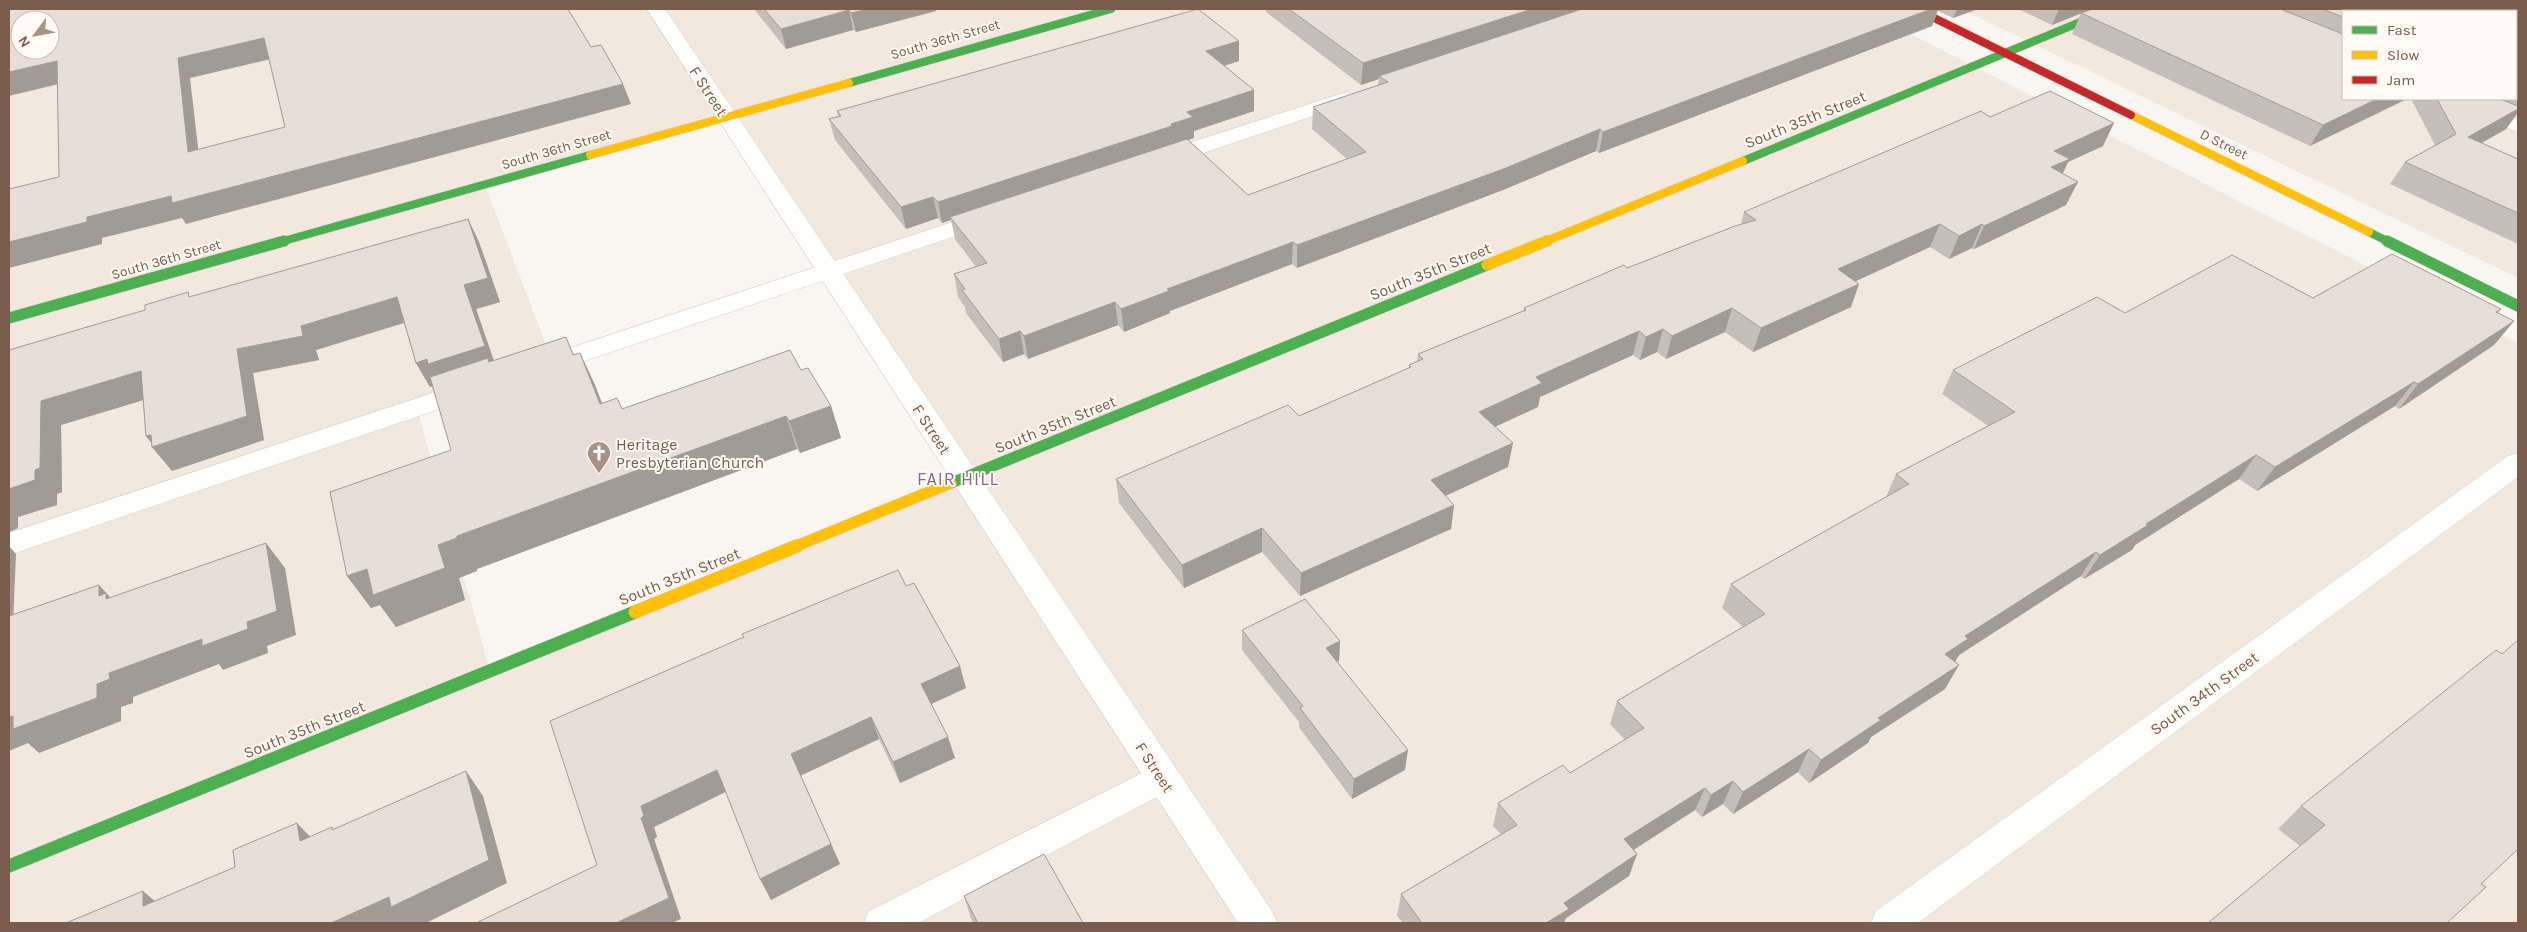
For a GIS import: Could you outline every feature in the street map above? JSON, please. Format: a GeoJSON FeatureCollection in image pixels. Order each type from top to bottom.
{"type":"FeatureCollection","features":[{"type":"Feature","properties":{"kind":"street","name":"F Street"},"geometry":{"type":"LineString","coordinates":[[656,9],[1259,923]]}},
{"type":"Feature","properties":{"kind":"street","name":"South 36th Street"},"geometry":{"type":"LineString","coordinates":[[9,318],[1111,9]]}},
{"type":"Feature","properties":{"kind":"street","name":"D Street"},"geometry":{"type":"LineString","coordinates":[[1916,9],[2518,306]]}},
{"type":"Feature","properties":{"kind":"street","name":"South 35th Street"},"geometry":{"type":"LineString","coordinates":[[9,866],[2112,9]]}},
{"type":"Feature","properties":{"kind":"street"},"geometry":{"type":"LineString","coordinates":[[1146,164],[1362,93]]}},
{"type":"Feature","properties":{"kind":"street"},"geometry":{"type":"LineString","coordinates":[[2456,100],[2518,126]]}},
{"type":"Feature","properties":{"kind":"street"},"geometry":{"type":"LineString","coordinates":[[526,372],[1005,211]]}},
{"type":"Feature","properties":{"kind":"street"},"geometry":{"type":"LineString","coordinates":[[9,544],[498,381]]}},
{"type":"Feature","properties":{"kind":"street","name":"South 34th Street"},"geometry":{"type":"LineString","coordinates":[[1889,923],[2518,463]]}},
{"type":"Feature","properties":{"kind":"street"},"geometry":{"type":"LineString","coordinates":[[882,923],[1162,778]]}},
{"type":"Feature","properties":{"kind":"shaded area"},"geometry":{"type":"Polygon","coordinates":[[[9,9],[1861,9],[2518,343],[2518,923],[9,923],[9,9]],[[726,117],[485,185],[553,363],[417,408],[490,671],[965,478],[726,117]]]}},
{"type":"Feature","properties":{"kind":"shaded area"},"geometry":{"type":"Polygon","coordinates":[[[1961,9],[2518,9],[2518,278],[1961,9]]]}},
{"type":"Feature","properties":{"kind":"building"},"geometry":{"type":"Polygon","coordinates":[[[9,9],[568,9],[591,47],[601,45],[623,84],[172,203],[171,196],[87,217],[87,222],[9,242],[9,189],[59,177],[57,61],[9,72],[9,9]],[[264,38],[178,58],[188,152],[285,127],[264,38]]]}},
{"type":"Feature","properties":{"kind":"building"},"geometry":{"type":"Polygon","coordinates":[[[764,9],[868,9],[851,13],[849,10],[781,29],[764,9]]]}},
{"type":"Feature","properties":{"kind":"building"},"geometry":{"type":"Polygon","coordinates":[[[1198,9],[1239,41],[1206,51],[1254,90],[1187,112],[1193,117],[1171,124],[1172,126],[938,202],[933,197],[901,207],[829,119],[841,116],[837,111],[1198,9]]]}},
{"type":"Feature","properties":{"kind":"building"},"geometry":{"type":"Polygon","coordinates":[[[1289,9],[1532,9],[1363,63],[1289,9]]]}},
{"type":"Feature","properties":{"kind":"building"},"geometry":{"type":"Polygon","coordinates":[[[1582,9],[1931,9],[1603,132],[1600,129],[1506,168],[1297,245],[1293,242],[1167,289],[1169,291],[1121,309],[1115,302],[1024,336],[1020,331],[999,339],[962,290],[965,289],[954,274],[987,263],[950,217],[1187,139],[1248,195],[1366,152],[1313,107],[1388,82],[1379,76],[1582,9]]]}},
{"type":"Feature","properties":{"kind":"building"},"geometry":{"type":"Polygon","coordinates":[[[2093,9],[2280,9],[2342,34],[2342,100],[2375,100],[2323,125],[2081,13],[2093,9]]]}},
{"type":"Feature","properties":{"kind":"building"},"geometry":{"type":"Polygon","coordinates":[[[2322,9],[2518,9],[2518,89],[2517,10],[2342,10],[2342,17],[2322,9]]]}},
{"type":"Feature","properties":{"kind":"building"},"geometry":{"type":"Polygon","coordinates":[[[2050,91],[2114,123],[2054,151],[2070,159],[2051,167],[2078,182],[1959,236],[1940,224],[1838,269],[1859,284],[1761,328],[1732,308],[1672,336],[1663,329],[1646,337],[1639,331],[1536,377],[1542,383],[1479,412],[1513,443],[1431,480],[1454,505],[1301,573],[1262,528],[1182,565],[1116,479],[1288,405],[1299,416],[1411,367],[1409,365],[1423,359],[1418,354],[1526,310],[1524,308],[1624,265],[1627,268],[1735,226],[1756,220],[1744,212],[1981,111],[1990,117],[2050,91]]]}},
{"type":"Feature","properties":{"kind":"building"},"geometry":{"type":"Polygon","coordinates":[[[2438,100],[2503,100],[2518,106],[2518,109],[2468,137],[2518,159],[2518,213],[2405,162],[2456,134],[2438,100]]]}},
{"type":"Feature","properties":{"kind":"building"},"geometry":{"type":"Polygon","coordinates":[[[468,219],[488,278],[464,285],[485,346],[428,364],[427,359],[416,363],[397,297],[301,326],[303,336],[237,349],[247,416],[152,447],[151,435],[146,436],[141,371],[41,401],[40,468],[35,470],[35,480],[9,489],[9,350],[145,310],[145,305],[188,292],[189,297],[468,219]]]}},
{"type":"Feature","properties":{"kind":"building"},"geometry":{"type":"Polygon","coordinates":[[[2392,254],[2501,309],[2496,312],[2514,321],[2418,384],[2414,382],[2275,467],[2256,455],[2100,555],[2096,552],[1965,636],[1968,639],[1945,654],[1959,665],[1878,718],[1881,720],[1821,760],[1809,749],[1743,792],[1733,781],[1711,795],[1705,788],[1624,839],[1637,854],[1564,903],[1569,909],[1546,923],[1422,923],[1401,894],[1517,825],[1498,803],[1563,765],[1570,773],[1644,728],[1617,701],[1765,614],[1731,584],[1909,484],[1896,474],[2015,412],[1953,370],[2097,297],[2125,313],[2232,255],[2313,298],[2392,254]]]}},
{"type":"Feature","properties":{"kind":"building"},"geometry":{"type":"Polygon","coordinates":[[[566,337],[573,355],[580,353],[600,404],[617,398],[622,409],[790,350],[801,370],[808,368],[831,406],[789,421],[786,416],[457,536],[457,538],[438,545],[445,568],[373,595],[367,569],[347,576],[330,492],[451,450],[430,377],[488,358],[489,362],[566,337]]]}},
{"type":"Feature","properties":{"kind":"building"},"geometry":{"type":"Polygon","coordinates":[[[266,543],[277,611],[247,622],[248,629],[202,646],[202,639],[109,673],[110,679],[97,684],[97,698],[13,729],[13,716],[9,717],[9,616],[99,585],[99,596],[106,593],[106,599],[266,543]]]}},
{"type":"Feature","properties":{"kind":"building"},"geometry":{"type":"Polygon","coordinates":[[[898,570],[906,586],[914,583],[960,666],[921,684],[948,737],[893,762],[871,717],[791,754],[831,844],[760,879],[717,770],[641,806],[644,816],[641,818],[669,898],[616,923],[476,923],[597,865],[550,721],[744,637],[742,634],[898,570]]]}},
{"type":"Feature","properties":{"kind":"building"},"geometry":{"type":"Polygon","coordinates":[[[1305,599],[1340,641],[1326,648],[1408,750],[1354,779],[1300,708],[1303,706],[1242,630],[1305,599]]]}},
{"type":"Feature","properties":{"kind":"building"},"geometry":{"type":"Polygon","coordinates":[[[2518,640],[2518,849],[2481,884],[2486,887],[2448,922],[2450,923],[2208,923],[2325,825],[2301,806],[2496,650],[2502,654],[2518,640]]]}},
{"type":"Feature","properties":{"kind":"building"},"geometry":{"type":"Polygon","coordinates":[[[466,771],[489,860],[391,907],[389,897],[331,923],[66,923],[143,891],[143,906],[235,867],[233,850],[297,823],[300,841],[332,827],[332,830],[466,771]]]}},
{"type":"Feature","properties":{"kind":"building"},"geometry":{"type":"Polygon","coordinates":[[[1044,854],[1083,923],[978,923],[964,896],[1044,854]]]}},
{"type":"Feature","properties":{"kind":"traffic: fast"},"geometry":{"type":"LineString","coordinates":[[849,83],[1111,9]]}},
{"type":"Feature","properties":{"kind":"traffic: fast"},"geometry":{"type":"LineString","coordinates":[[1743,161],[2112,9]]}},
{"type":"Feature","properties":{"kind":"traffic: fast"},"geometry":{"type":"LineString","coordinates":[[9,318],[590,155]]}},
{"type":"Feature","properties":{"kind":"traffic: fast"},"geometry":{"type":"LineString","coordinates":[[2369,232],[2518,306]]}},
{"type":"Feature","properties":{"kind":"traffic: fast"},"geometry":{"type":"LineString","coordinates":[[951,483],[1487,265]]}},
{"type":"Feature","properties":{"kind":"traffic: fast"},"geometry":{"type":"LineString","coordinates":[[9,866],[635,612]]}},
{"type":"Feature","properties":{"kind":"traffic: slow"},"geometry":{"type":"LineString","coordinates":[[590,155],[849,83]]}},
{"type":"Feature","properties":{"kind":"traffic: slow"},"geometry":{"type":"LineString","coordinates":[[2131,115],[2369,232]]}},
{"type":"Feature","properties":{"kind":"traffic: slow"},"geometry":{"type":"LineString","coordinates":[[1487,265],[1743,161]]}},
{"type":"Feature","properties":{"kind":"traffic: slow"},"geometry":{"type":"LineString","coordinates":[[635,612],[951,483]]}},
{"type":"Feature","properties":{"kind":"traffic: jam"},"geometry":{"type":"LineString","coordinates":[[1916,9],[2131,115]]}},
{"type":"Feature","properties":{"kind":"place","name":"Heritage Presbyterian Church"},"geometry":{"type":"Point","coordinates":[599,474]}},
{"type":"Feature","properties":{"kind":"district","name":"FAIR HILL"},"geometry":{"type":"Point","coordinates":[958,479]}}]}
